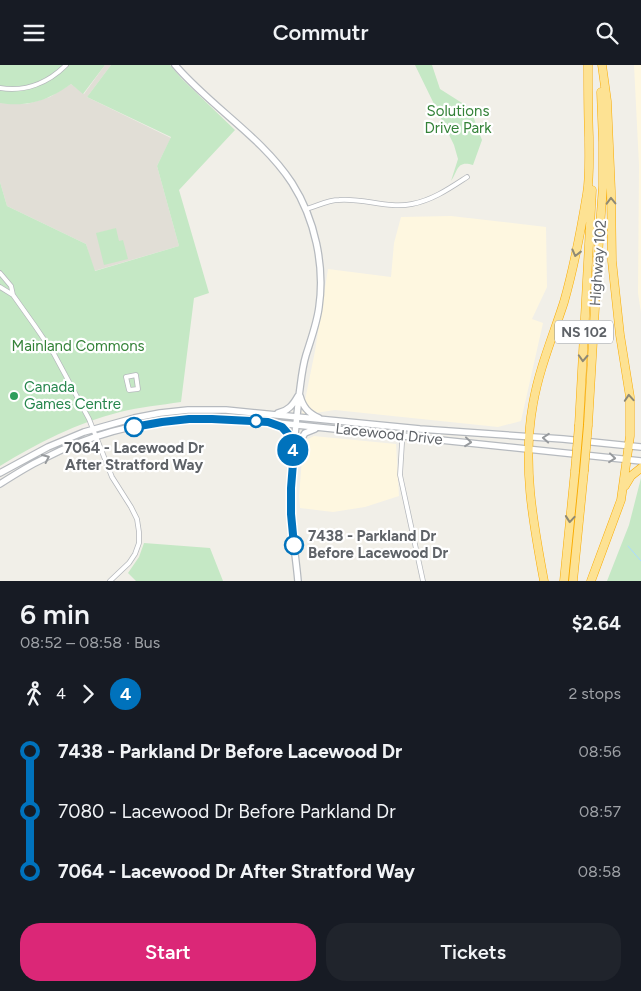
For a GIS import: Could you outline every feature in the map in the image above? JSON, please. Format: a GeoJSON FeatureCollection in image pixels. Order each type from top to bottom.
{"type":"FeatureCollection","features":[{"type":"Feature","properties":{"kind":"highway","name":"Highway 102"},"geometry":{"type":"LineString","coordinates":[[573,581],[584,471],[592,185],[588,65]]}},
{"type":"Feature","properties":{"kind":"highway"},"geometry":{"type":"LineString","coordinates":[[544,581],[532,514],[528,477],[529,437],[537,384],[564,301],[578,244],[587,192],[589,159],[588,65]]}},
{"type":"Feature","properties":{"kind":"highway","name":"Highway 102"},"geometry":{"type":"LineString","coordinates":[[564,581],[574,471],[584,425],[603,186],[600,65]]}},
{"type":"Feature","properties":{"kind":"highway"},"geometry":{"type":"LineString","coordinates":[[591,581],[623,490],[629,446],[630,397],[620,335],[612,261],[607,101],[600,65]]}},
{"type":"Feature","properties":{"kind":"highway"},"geometry":{"type":"LineString","coordinates":[[623,490],[631,476],[641,468]]}},
{"type":"Feature","properties":{"kind":"main road"},"geometry":{"type":"LineString","coordinates":[[175,65],[278,164],[292,183],[306,209],[313,228],[320,274],[319,307],[299,394],[291,488],[291,514],[298,581]]}},
{"type":"Feature","properties":{"kind":"main road"},"geometry":{"type":"LineString","coordinates":[[273,414],[288,409],[299,394]]}},
{"type":"Feature","properties":{"kind":"main road"},"geometry":{"type":"LineString","coordinates":[[299,394],[307,411],[323,420]]}},
{"type":"Feature","properties":{"kind":"main road","name":"Lacewood Drive"},"geometry":{"type":"LineString","coordinates":[[0,473],[48,447],[134,418],[160,413],[226,410],[273,414],[321,428],[641,461]]}},
{"type":"Feature","properties":{"kind":"main road","name":"Lacewood Drive"},"geometry":{"type":"LineString","coordinates":[[0,484],[94,433],[189,419],[268,422],[323,420],[641,447]]}},
{"type":"Feature","properties":{"kind":"main road"},"geometry":{"type":"LineString","coordinates":[[268,422],[282,427],[286,431],[294,451]]}},
{"type":"Feature","properties":{"kind":"main road"},"geometry":{"type":"LineString","coordinates":[[294,451],[305,433],[321,428]]}},
{"type":"Feature","properties":{"kind":"street"},"geometry":{"type":"LineString","coordinates":[[0,88],[18,89],[37,85],[51,78],[66,65]]}},
{"type":"Feature","properties":{"kind":"street"},"geometry":{"type":"LineString","coordinates":[[306,209],[339,200],[392,206],[412,205],[444,192],[467,177]]}},
{"type":"Feature","properties":{"kind":"street"},"geometry":{"type":"LineString","coordinates":[[0,273],[11,286],[13,295]]}},
{"type":"Feature","properties":{"kind":"street"},"geometry":{"type":"LineString","coordinates":[[0,287],[13,295],[54,354],[81,403],[112,477],[137,519],[138,543],[132,560],[110,581]]}},
{"type":"Feature","properties":{"kind":"street"},"geometry":{"type":"LineString","coordinates":[[403,427],[400,475],[423,581]]}},
{"type":"Feature","properties":{"kind":"shaded area"},"geometry":{"type":"Polygon","coordinates":[[[105,65],[111,65],[87,97],[171,138],[157,166],[179,246],[94,271],[86,244],[7,206],[0,182],[0,103],[27,104],[50,97],[71,84],[84,94],[105,65]]]}},
{"type":"Feature","properties":{"kind":"shaded area"},"geometry":{"type":"Polygon","coordinates":[[[634,65],[641,65],[641,313],[638,293],[639,165],[634,65]]]}},
{"type":"Feature","properties":{"kind":"shaded area"},"geometry":{"type":"Polygon","coordinates":[[[451,216],[546,227],[547,287],[532,319],[543,323],[521,421],[498,427],[335,410],[302,415],[315,351],[328,269],[391,277],[394,243],[401,217],[451,216]]]}},
{"type":"Feature","properties":{"kind":"shaded area"},"geometry":{"type":"Polygon","coordinates":[[[314,436],[396,444],[399,496],[365,507],[333,512],[300,508],[299,496],[303,447],[308,439],[314,436]]]}},
{"type":"Feature","properties":{"kind":"green space"},"geometry":{"type":"Polygon","coordinates":[[[0,65],[105,65],[83,94],[71,84],[45,99],[26,104],[13,104],[0,103],[0,65]]]}},
{"type":"Feature","properties":{"kind":"green space","name":"Mainland Commons"},"geometry":{"type":"Polygon","coordinates":[[[111,65],[170,65],[235,130],[179,190],[209,293],[194,298],[181,402],[128,410],[88,422],[28,449],[0,466],[0,182],[7,206],[86,244],[95,271],[179,246],[157,166],[171,137],[87,97],[111,65]]]}},
{"type":"Feature","properties":{"kind":"green space","name":"Solutions Drive Park"},"geometry":{"type":"Polygon","coordinates":[[[415,65],[432,65],[440,89],[470,108],[482,140],[473,165],[460,165],[451,181],[458,159],[454,145],[415,65]]]}},
{"type":"Feature","properties":{"kind":"green space"},"geometry":{"type":"Polygon","coordinates":[[[116,228],[119,241],[123,240],[128,259],[104,265],[96,233],[116,228]]]}},
{"type":"Feature","properties":{"kind":"green space"},"geometry":{"type":"Polygon","coordinates":[[[641,478],[641,581],[607,581],[629,525],[641,478]]]}},
{"type":"Feature","properties":{"kind":"green space"},"geometry":{"type":"Polygon","coordinates":[[[144,543],[210,548],[223,581],[136,581],[128,573],[139,557],[144,543]]]}},
{"type":"Feature","properties":{"kind":"waterway"},"geometry":{"type":"LineString","coordinates":[[628,546],[641,561]]}},
{"type":"Feature","properties":{"kind":"bus line","name":"4"},"geometry":{"type":"LineString","coordinates":[[134,427],[189,419],[212,419],[268,422],[282,427],[289,435],[294,451],[291,514],[294,545]]}},
{"type":"Feature","properties":{"kind":"place","name":"Canada Games Centre"},"geometry":{"type":"Point","coordinates":[14,396]}},
{"type":"Feature","properties":{"kind":"place","name":"7064 - Lacewood Dr After Stratford Way"},"geometry":{"type":"Point","coordinates":[134,427]}},
{"type":"Feature","properties":{"kind":"place","name":"7438 - Parkland Dr Before Lacewood Dr"},"geometry":{"type":"Point","coordinates":[294,545]}}]}
